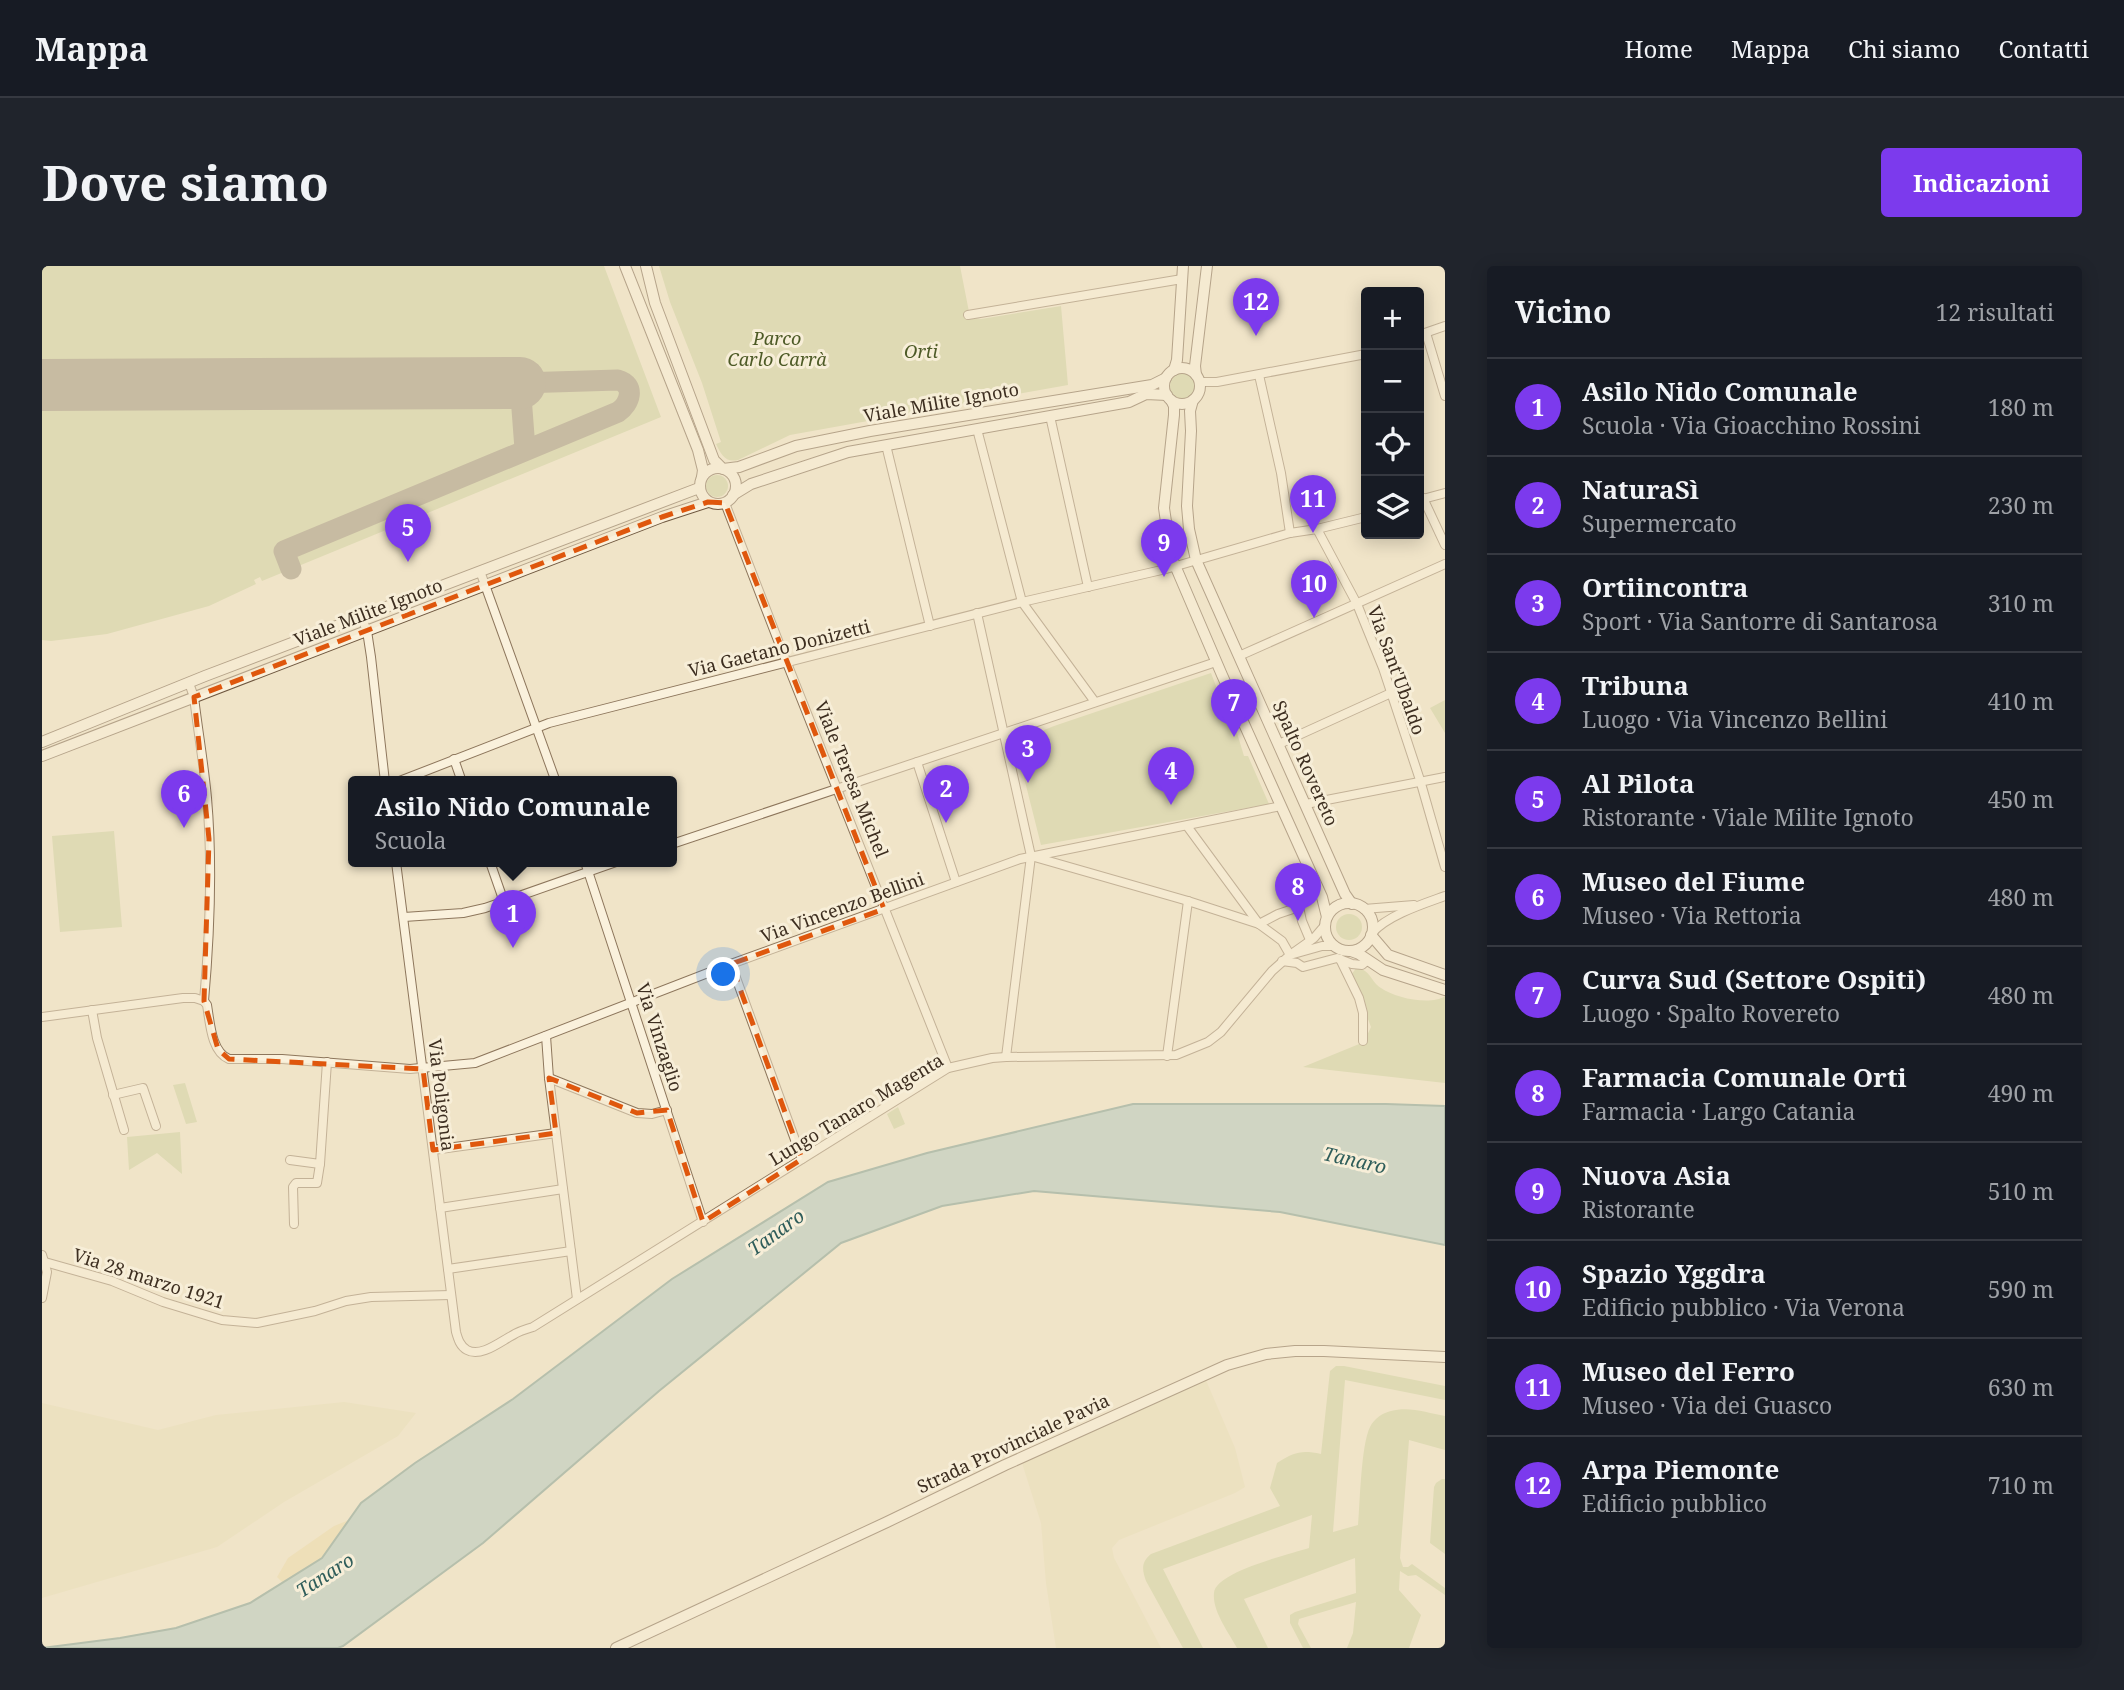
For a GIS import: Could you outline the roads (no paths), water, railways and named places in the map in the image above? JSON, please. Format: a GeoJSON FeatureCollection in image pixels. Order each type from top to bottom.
{"type":"FeatureCollection","features":[{"type":"Feature","properties":{"kind":"main road"},"geometry":{"type":"LineString","coordinates":[[625,266],[698,450],[703,470],[702,495],[708,502],[717,504],[729,499],[736,488],[735,480],[714,460],[655,303],[646,266]]}},
{"type":"Feature","properties":{"kind":"main road"},"geometry":{"type":"LineString","coordinates":[[1183,266],[1177,360],[1164,387],[1174,407],[1164,516],[1175,566],[1324,901],[1328,938],[1335,946],[1350,951],[1387,972],[1445,990]]}},
{"type":"Feature","properties":{"kind":"main road"},"geometry":{"type":"LineString","coordinates":[[1169,398],[1183,404],[1193,400],[1199,393],[1195,366],[1207,266]]}},
{"type":"Feature","properties":{"kind":"main road"},"geometry":{"type":"LineString","coordinates":[[1170,374],[1186,369],[1198,379]]}},
{"type":"Feature","properties":{"kind":"main road","name":"Viale Milite Ignoto"},"geometry":{"type":"LineString","coordinates":[[723,469],[739,467],[796,446],[870,431],[1152,385],[1170,374]]}},
{"type":"Feature","properties":{"kind":"main road","name":"Viale Milite Ignoto"},"geometry":{"type":"LineString","coordinates":[[729,499],[751,484],[848,452],[1129,402],[1146,394],[1160,393],[1169,398]]}},
{"type":"Feature","properties":{"kind":"main road","name":"Spalto Rovereto"},"geometry":{"type":"LineString","coordinates":[[1193,400],[1190,411],[1187,506],[1196,560],[1345,894],[1352,904]]}},
{"type":"Feature","properties":{"kind":"main road"},"geometry":{"type":"LineString","coordinates":[[701,482],[711,469],[723,469]]}},
{"type":"Feature","properties":{"kind":"main road","name":"Viale Milite Ignoto"},"geometry":{"type":"LineString","coordinates":[[42,741],[701,482]]}},
{"type":"Feature","properties":{"kind":"main road","name":"Viale Milite Ignoto"},"geometry":{"type":"LineString","coordinates":[[42,756],[708,502]]}},
{"type":"Feature","properties":{"kind":"main road"},"geometry":{"type":"LineString","coordinates":[[1326,921],[1336,907],[1352,904],[1364,909],[1371,919],[1372,934],[1388,955],[1400,961],[1445,973]]}},
{"type":"Feature","properties":{"kind":"main road"},"geometry":{"type":"LineString","coordinates":[[1350,951],[1362,947],[1372,934]]}},
{"type":"Feature","properties":{"kind":"main road","name":"Strada Provinciale Pavia"},"geometry":{"type":"LineString","coordinates":[[616,1648],[1004,1465],[1227,1365],[1266,1354],[1295,1351],[1445,1357]]}},
{"type":"Feature","properties":{"kind":"street"},"geometry":{"type":"LineString","coordinates":[[968,315],[1182,279]]}},
{"type":"Feature","properties":{"kind":"street"},"geometry":{"type":"LineString","coordinates":[[1424,333],[1445,326]]}},
{"type":"Feature","properties":{"kind":"street"},"geometry":{"type":"LineString","coordinates":[[1424,339],[1445,397]]}},
{"type":"Feature","properties":{"kind":"street"},"geometry":{"type":"LineString","coordinates":[[1198,379],[1210,383],[1361,355]]}},
{"type":"Feature","properties":{"kind":"street"},"geometry":{"type":"LineString","coordinates":[[1259,375],[1281,473],[1290,533]]}},
{"type":"Feature","properties":{"kind":"street"},"geometry":{"type":"LineString","coordinates":[[1050,416],[1088,587]]}},
{"type":"Feature","properties":{"kind":"street"},"geometry":{"type":"LineString","coordinates":[[977,429],[1022,601],[1095,702]]}},
{"type":"Feature","properties":{"kind":"street"},"geometry":{"type":"LineString","coordinates":[[1170,440],[1182,438],[1191,445]]}},
{"type":"Feature","properties":{"kind":"street"},"geometry":{"type":"LineString","coordinates":[[886,445],[930,626]]}},
{"type":"Feature","properties":{"kind":"street"},"geometry":{"type":"LineString","coordinates":[[1424,498],[1445,493]]}},
{"type":"Feature","properties":{"kind":"street","name":"Viale Teresa Michel"},"geometry":{"type":"LineString","coordinates":[[729,499],[786,663],[948,1069]]}},
{"type":"Feature","properties":{"kind":"street"},"geometry":{"type":"LineString","coordinates":[[1424,506],[1445,545]]}},
{"type":"Feature","properties":{"kind":"street","name":"Via Gaetano Donizetti"},"geometry":{"type":"LineString","coordinates":[[412,776],[537,727],[1022,601],[1175,566],[1290,533],[1361,518]]}},
{"type":"Feature","properties":{"kind":"street","name":"Via Sant'Ubaldo"},"geometry":{"type":"LineString","coordinates":[[1317,529],[1357,604],[1383,668],[1445,867]]}},
{"type":"Feature","properties":{"kind":"street"},"geometry":{"type":"LineString","coordinates":[[1239,656],[1445,564]]}},
{"type":"Feature","properties":{"kind":"street"},"geometry":{"type":"LineString","coordinates":[[480,571],[554,776]]}},
{"type":"Feature","properties":{"kind":"street"},"geometry":{"type":"LineString","coordinates":[[977,613],[1031,856],[1006,1057]]}},
{"type":"Feature","properties":{"kind":"street"},"geometry":{"type":"LineString","coordinates":[[361,616],[367,631],[384,776]]}},
{"type":"Feature","properties":{"kind":"street"},"geometry":{"type":"LineString","coordinates":[[677,842],[1216,662]]}},
{"type":"Feature","properties":{"kind":"street"},"geometry":{"type":"LineString","coordinates":[[42,1017],[183,998],[204,1001],[209,937],[209,839],[207,797],[194,698],[189,683]]}},
{"type":"Feature","properties":{"kind":"street"},"geometry":{"type":"LineString","coordinates":[[1279,744],[1391,693]]}},
{"type":"Feature","properties":{"kind":"street"},"geometry":{"type":"LineString","coordinates":[[454,759],[460,776]]}},
{"type":"Feature","properties":{"kind":"street"},"geometry":{"type":"LineString","coordinates":[[917,762],[957,882]]}},
{"type":"Feature","properties":{"kind":"street"},"geometry":{"type":"LineString","coordinates":[[1306,804],[1445,777]]}},
{"type":"Feature","properties":{"kind":"street","name":"Via Vincenzo Bellini"},"geometry":{"type":"LineString","coordinates":[[204,1001],[218,1049],[226,1058],[396,1068],[475,1063],[731,964],[1031,856],[1281,806]]}},
{"type":"Feature","properties":{"kind":"street"},"geometry":{"type":"LineString","coordinates":[[1186,826],[1259,924],[1282,941],[1290,954]]}},
{"type":"Feature","properties":{"kind":"street"},"geometry":{"type":"LineString","coordinates":[[1031,856],[1259,924],[1299,907],[1310,940]]}},
{"type":"Feature","properties":{"kind":"street","name":"Via Poligonia"},"geometry":{"type":"LineString","coordinates":[[397,867],[456,1332]]}},
{"type":"Feature","properties":{"kind":"street"},"geometry":{"type":"LineString","coordinates":[[492,867],[504,902]]}},
{"type":"Feature","properties":{"kind":"street"},"geometry":{"type":"LineString","coordinates":[[404,917],[463,913],[485,908],[587,867]]}},
{"type":"Feature","properties":{"kind":"street","name":"Via Vinzaglio"},"geometry":{"type":"LineString","coordinates":[[587,867],[703,1222]]}},
{"type":"Feature","properties":{"kind":"street"},"geometry":{"type":"LineString","coordinates":[[1372,934],[1384,923],[1445,896]]}},
{"type":"Feature","properties":{"kind":"street"},"geometry":{"type":"LineString","coordinates":[[1167,1056],[1188,901]]}},
{"type":"Feature","properties":{"kind":"street"},"geometry":{"type":"LineString","coordinates":[[1364,909],[1421,905]]}},
{"type":"Feature","properties":{"kind":"street","name":"Lungo Tanaro Magenta"},"geometry":{"type":"LineString","coordinates":[[456,1332],[465,1350],[474,1352],[533,1326],[948,1069],[1006,1057],[1167,1056],[1208,1042],[1221,1032],[1272,971],[1319,933],[1326,921]]}},
{"type":"Feature","properties":{"kind":"street","name":"Lungo Tanaro Magenta"},"geometry":{"type":"LineString","coordinates":[[1290,954],[1322,946],[1335,946]]}},
{"type":"Feature","properties":{"kind":"street"},"geometry":{"type":"LineString","coordinates":[[1282,961],[1297,963],[1303,967],[1327,959],[1340,959],[1362,965],[1368,960]]}},
{"type":"Feature","properties":{"kind":"street"},"geometry":{"type":"LineString","coordinates":[[1340,959],[1359,998],[1363,1013],[1363,1041]]}},
{"type":"Feature","properties":{"kind":"street"},"geometry":{"type":"LineString","coordinates":[[731,964],[802,1158]]}},
{"type":"Feature","properties":{"kind":"street"},"geometry":{"type":"LineString","coordinates":[[92,1010],[97,1038],[124,1130]]}},
{"type":"Feature","properties":{"kind":"street"},"geometry":{"type":"LineString","coordinates":[[546,1036],[577,1300]]}},
{"type":"Feature","properties":{"kind":"street"},"geometry":{"type":"LineString","coordinates":[[294,1224],[293,1187],[296,1183],[317,1183],[327,1062]]}},
{"type":"Feature","properties":{"kind":"street"},"geometry":{"type":"LineString","coordinates":[[549,1078],[637,1113],[652,1114],[667,1110]]}},
{"type":"Feature","properties":{"kind":"street"},"geometry":{"type":"LineString","coordinates":[[113,1095],[144,1088],[156,1126]]}},
{"type":"Feature","properties":{"kind":"street"},"geometry":{"type":"LineString","coordinates":[[433,1150],[556,1133]]}},
{"type":"Feature","properties":{"kind":"street"},"geometry":{"type":"LineString","coordinates":[[290,1160],[320,1164]]}},
{"type":"Feature","properties":{"kind":"street"},"geometry":{"type":"LineString","coordinates":[[440,1208],[563,1189]]}},
{"type":"Feature","properties":{"kind":"street"},"geometry":{"type":"LineString","coordinates":[[448,1269],[571,1251]]}},
{"type":"Feature","properties":{"kind":"street"},"geometry":{"type":"LineString","coordinates":[[42,1298],[47,1276],[43,1258]]}},
{"type":"Feature","properties":{"kind":"street","name":"Via 28 marzo 1921"},"geometry":{"type":"LineString","coordinates":[[43,1258],[112,1281],[163,1302],[222,1320],[257,1323],[372,1297],[451,1295]]}},
{"type":"Feature","properties":{"kind":"water","name":"Tanaro"},"geometry":{"type":"Polygon","coordinates":[[[1133,1104],[1445,1106],[1445,1245],[1280,1212],[1034,1191],[942,1206],[841,1243],[659,1391],[483,1543],[343,1646],[42,1648],[176,1628],[250,1603],[322,1558],[361,1503],[415,1463],[513,1399],[672,1279],[828,1182],[927,1153],[1133,1104]]]}},
{"type":"Feature","properties":{"kind":"place","name":"Arpa Piemonte"},"geometry":{"type":"Point","coordinates":[1256,336]}},
{"type":"Feature","properties":{"kind":"place","name":"Museo del Ferro"},"geometry":{"type":"Point","coordinates":[1313,533]}},
{"type":"Feature","properties":{"kind":"place","name":"Al Pilota"},"geometry":{"type":"Point","coordinates":[408,562]}},
{"type":"Feature","properties":{"kind":"place","name":"Nuova Asia"},"geometry":{"type":"Point","coordinates":[1164,577]}},
{"type":"Feature","properties":{"kind":"place","name":"Spazio Yggdra"},"geometry":{"type":"Point","coordinates":[1314,618]}},
{"type":"Feature","properties":{"kind":"place","name":"Curva Sud (Settore Ospiti)"},"geometry":{"type":"Point","coordinates":[1234,737]}},
{"type":"Feature","properties":{"kind":"place","name":"Ortiincontra"},"geometry":{"type":"Point","coordinates":[1028,783]}},
{"type":"Feature","properties":{"kind":"place","name":"Tribuna"},"geometry":{"type":"Point","coordinates":[1171,805]}},
{"type":"Feature","properties":{"kind":"place","name":"NaturaSì"},"geometry":{"type":"Point","coordinates":[946,823]}},
{"type":"Feature","properties":{"kind":"place","name":"Museo del Fiume"},"geometry":{"type":"Point","coordinates":[184,828]}},
{"type":"Feature","properties":{"kind":"place","name":"Farmacia Comunale Orti"},"geometry":{"type":"Point","coordinates":[1298,921]}},
{"type":"Feature","properties":{"kind":"place","name":"Asilo Nido Comunale"},"geometry":{"type":"Point","coordinates":[513,948]}},
{"type":"Feature","properties":{"kind":"park label","name":"Parco Carlo Carrà"},"geometry":{"type":"Point","coordinates":[777,348]}},
{"type":"Feature","properties":{"kind":"park label","name":"Orti"},"geometry":{"type":"Point","coordinates":[921,351]}}]}
